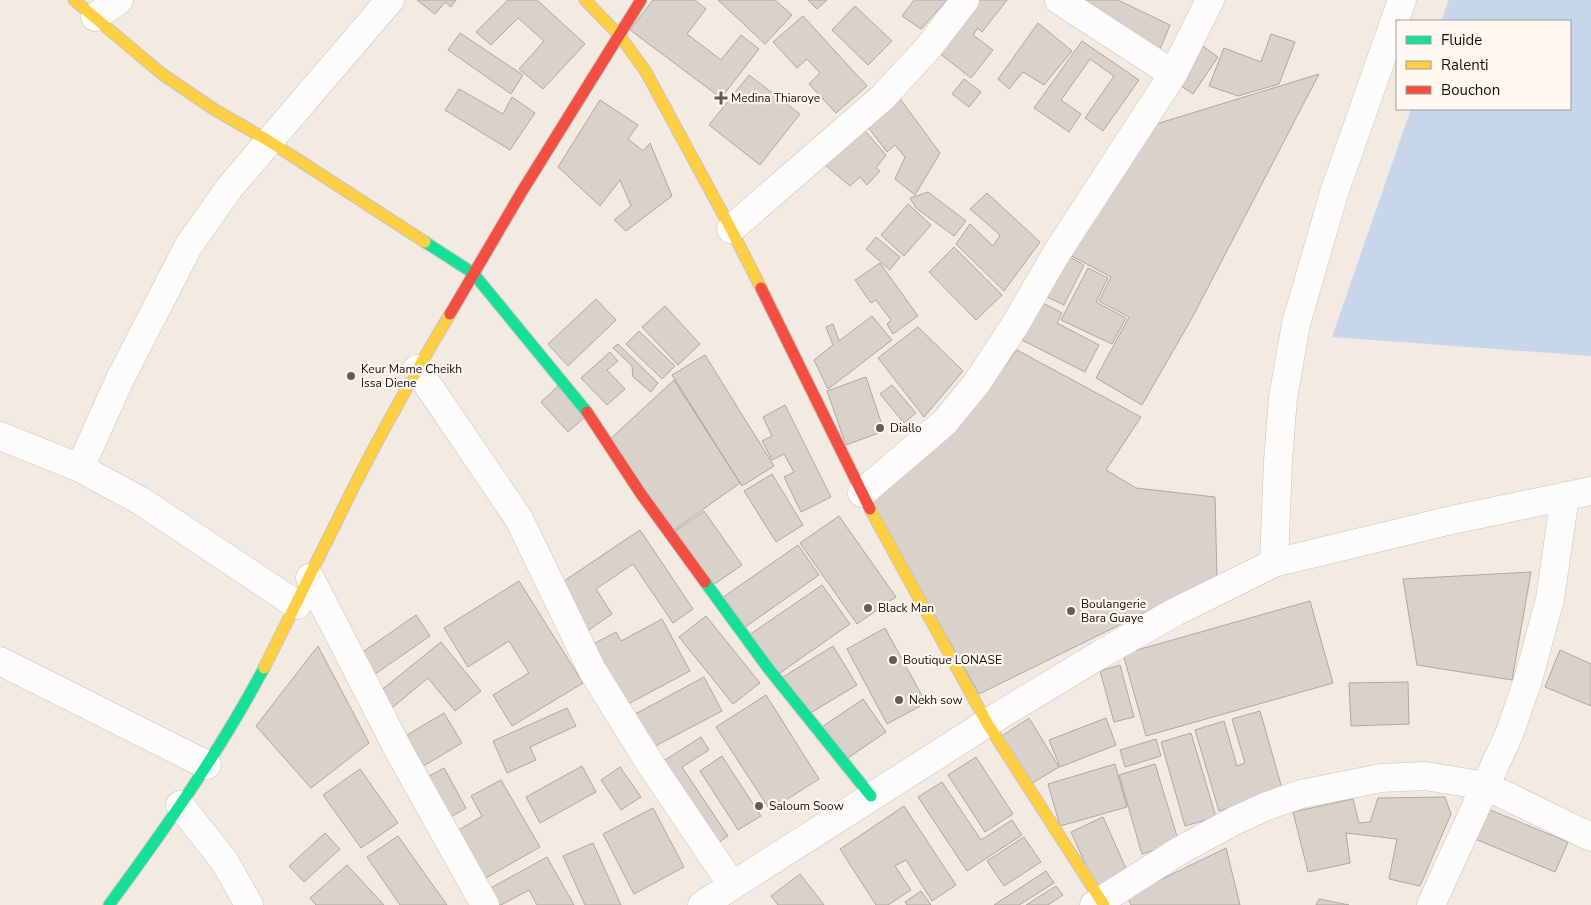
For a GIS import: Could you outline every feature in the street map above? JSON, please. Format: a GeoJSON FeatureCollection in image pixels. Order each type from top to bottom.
{"type":"FeatureCollection","features":[{"type":"Feature","properties":{"kind":"street"},"geometry":{"type":"LineString","coordinates":[[74,0],[162,74],[214,110],[270,142],[473,273],[582,407],[641,494],[768,668],[871,796]]}},
{"type":"Feature","properties":{"kind":"street"},"geometry":{"type":"LineString","coordinates":[[95,18],[119,0]]}},
{"type":"Feature","properties":{"kind":"street"},"geometry":{"type":"LineString","coordinates":[[80,468],[128,363],[188,244],[230,187],[390,0]]}},
{"type":"Feature","properties":{"kind":"street"},"geometry":{"type":"LineString","coordinates":[[585,0],[620,36],[646,72],[731,229],[788,340],[862,493],[987,723],[1099,904],[1179,851],[1266,806],[1301,794],[1381,778],[1424,776],[1486,786],[1591,837]]}},
{"type":"Feature","properties":{"kind":"street"},"geometry":{"type":"LineString","coordinates":[[109,905],[156,841],[207,765],[252,690],[298,605],[337,520],[417,368],[473,273],[641,0]]}},
{"type":"Feature","properties":{"kind":"street"},"geometry":{"type":"LineString","coordinates":[[731,229],[883,97],[928,48],[965,0]]}},
{"type":"Feature","properties":{"kind":"street"},"geometry":{"type":"LineString","coordinates":[[1059,0],[1173,74]]}},
{"type":"Feature","properties":{"kind":"street"},"geometry":{"type":"LineString","coordinates":[[862,493],[945,422],[976,384],[1016,325],[1056,254],[1173,74],[1210,0]]}},
{"type":"Feature","properties":{"kind":"street"},"geometry":{"type":"LineString","coordinates":[[1274,563],[1278,460],[1283,398],[1296,324],[1334,192],[1402,0]]}},
{"type":"Feature","properties":{"kind":"street"},"geometry":{"type":"LineString","coordinates":[[417,368],[518,519],[592,670],[651,765],[732,885]]}},
{"type":"Feature","properties":{"kind":"street"},"geometry":{"type":"LineString","coordinates":[[0,436],[80,468],[141,501],[298,605]]}},
{"type":"Feature","properties":{"kind":"street"},"geometry":{"type":"LineString","coordinates":[[702,905],[987,723],[1101,654],[1175,612],[1274,563],[1452,520],[1578,493],[1541,635],[1510,732],[1431,905]]}},
{"type":"Feature","properties":{"kind":"street"},"geometry":{"type":"LineString","coordinates":[[310,578],[399,750],[485,905]]}},
{"type":"Feature","properties":{"kind":"street"},"geometry":{"type":"LineString","coordinates":[[0,661],[207,765]]}},
{"type":"Feature","properties":{"kind":"street"},"geometry":{"type":"LineString","coordinates":[[180,805],[225,862],[249,905]]}},
{"type":"Feature","properties":{"kind":"water"},"geometry":{"type":"Polygon","coordinates":[[[1449,0],[1591,0],[1591,356],[1332,337],[1411,110],[1571,110],[1571,20],[1441,20],[1449,0]]]}},
{"type":"Feature","properties":{"kind":"building"},"geometry":{"type":"Polygon","coordinates":[[[417,0],[456,0],[451,7],[445,2],[435,14],[417,0]]]}},
{"type":"Feature","properties":{"kind":"building"},"geometry":{"type":"Polygon","coordinates":[[[508,0],[537,0],[585,44],[543,89],[519,69],[544,41],[518,18],[491,45],[476,32],[508,0]]]}},
{"type":"Feature","properties":{"kind":"building"},"geometry":{"type":"Polygon","coordinates":[[[653,0],[695,0],[706,9],[687,34],[721,60],[741,35],[759,49],[721,98],[630,30],[653,0]]]}},
{"type":"Feature","properties":{"kind":"building"},"geometry":{"type":"Polygon","coordinates":[[[718,0],[775,0],[792,15],[765,44],[718,0]]]}},
{"type":"Feature","properties":{"kind":"building"},"geometry":{"type":"Polygon","coordinates":[[[808,0],[827,0],[817,9],[808,0]]]}},
{"type":"Feature","properties":{"kind":"building"},"geometry":{"type":"Polygon","coordinates":[[[914,0],[947,0],[921,29],[902,16],[914,0]]]}},
{"type":"Feature","properties":{"kind":"building"},"geometry":{"type":"Polygon","coordinates":[[[971,0],[1007,0],[982,32],[978,28],[973,35],[993,50],[971,78],[934,49],[971,0]]]}},
{"type":"Feature","properties":{"kind":"building"},"geometry":{"type":"Polygon","coordinates":[[[1075,0],[1118,0],[1170,25],[1156,59],[1075,0]]]}},
{"type":"Feature","properties":{"kind":"building"},"geometry":{"type":"Polygon","coordinates":[[[855,6],[892,41],[868,65],[832,30],[855,6]]]}},
{"type":"Feature","properties":{"kind":"building"},"geometry":{"type":"Polygon","coordinates":[[[803,16],[867,86],[836,113],[809,84],[820,73],[807,59],[797,68],[773,42],[803,16]]]}},
{"type":"Feature","properties":{"kind":"building"},"geometry":{"type":"Polygon","coordinates":[[[1038,23],[1072,51],[1044,85],[1023,72],[1009,89],[998,79],[1038,23]]]}},
{"type":"Feature","properties":{"kind":"building"},"geometry":{"type":"Polygon","coordinates":[[[460,33],[523,75],[511,94],[448,50],[460,33]]]}},
{"type":"Feature","properties":{"kind":"building"},"geometry":{"type":"Polygon","coordinates":[[[1271,34],[1295,42],[1279,84],[1238,96],[1209,86],[1224,48],[1261,62],[1271,34]]]}},
{"type":"Feature","properties":{"kind":"building"},"geometry":{"type":"Polygon","coordinates":[[[1082,41],[1139,80],[1103,131],[1085,118],[1114,76],[1090,59],[1061,100],[1081,114],[1069,132],[1034,108],[1082,41]]]}},
{"type":"Feature","properties":{"kind":"building"},"geometry":{"type":"Polygon","coordinates":[[[1200,44],[1218,57],[1193,94],[1174,81],[1200,44]]]}},
{"type":"Feature","properties":{"kind":"building"},"geometry":{"type":"Polygon","coordinates":[[[1319,74],[1192,318],[1142,405],[1096,378],[1129,317],[1099,301],[1111,277],[1066,253],[1140,129],[1319,74]]]}},
{"type":"Feature","properties":{"kind":"building"},"geometry":{"type":"Polygon","coordinates":[[[749,75],[800,114],[760,165],[709,125],[749,75]]]}},
{"type":"Feature","properties":{"kind":"building"},"geometry":{"type":"Polygon","coordinates":[[[964,79],[981,92],[969,107],[952,94],[964,79]]]}},
{"type":"Feature","properties":{"kind":"building"},"geometry":{"type":"Polygon","coordinates":[[[459,89],[503,114],[512,97],[535,113],[510,150],[445,110],[459,89]]]}},
{"type":"Feature","properties":{"kind":"building"},"geometry":{"type":"Polygon","coordinates":[[[895,92],[940,153],[915,195],[895,179],[905,157],[895,145],[887,152],[864,122],[895,92]]]}},
{"type":"Feature","properties":{"kind":"building"},"geometry":{"type":"Polygon","coordinates":[[[600,100],[638,125],[628,139],[643,151],[650,143],[672,196],[626,231],[614,220],[631,206],[620,180],[600,206],[558,167],[600,100]]]}},
{"type":"Feature","properties":{"kind":"building"},"geometry":{"type":"Polygon","coordinates":[[[860,125],[886,155],[876,168],[880,171],[867,185],[860,177],[850,186],[819,160],[860,125]]]}},
{"type":"Feature","properties":{"kind":"building"},"geometry":{"type":"Polygon","coordinates":[[[928,192],[966,221],[954,236],[916,208],[910,198],[928,192]]]}},
{"type":"Feature","properties":{"kind":"building"},"geometry":{"type":"Polygon","coordinates":[[[987,193],[1040,242],[1004,291],[956,244],[970,224],[993,246],[1000,235],[970,209],[987,193]]]}},
{"type":"Feature","properties":{"kind":"building"},"geometry":{"type":"Polygon","coordinates":[[[908,204],[931,225],[904,256],[881,235],[908,204]]]}},
{"type":"Feature","properties":{"kind":"building"},"geometry":{"type":"Polygon","coordinates":[[[876,237],[900,257],[890,270],[866,249],[876,237]]]}},
{"type":"Feature","properties":{"kind":"building"},"geometry":{"type":"Polygon","coordinates":[[[954,247],[1002,295],[976,320],[929,272],[954,247]]]}},
{"type":"Feature","properties":{"kind":"building"},"geometry":{"type":"Polygon","coordinates":[[[1064,254],[1084,265],[1064,305],[1043,295],[1064,254]]]}},
{"type":"Feature","properties":{"kind":"building"},"geometry":{"type":"Polygon","coordinates":[[[880,263],[918,316],[893,334],[887,324],[891,320],[876,300],[871,303],[855,280],[880,263]]]}},
{"type":"Feature","properties":{"kind":"building"},"geometry":{"type":"Polygon","coordinates":[[[1088,268],[1108,278],[1096,302],[1126,318],[1112,344],[1061,320],[1088,268]]]}},
{"type":"Feature","properties":{"kind":"building"},"geometry":{"type":"Polygon","coordinates":[[[596,299],[616,320],[568,366],[548,344],[596,299]]]}},
{"type":"Feature","properties":{"kind":"building"},"geometry":{"type":"Polygon","coordinates":[[[1039,301],[1062,313],[1057,323],[1099,345],[1085,372],[1020,339],[1039,301]]]}},
{"type":"Feature","properties":{"kind":"building"},"geometry":{"type":"Polygon","coordinates":[[[665,306],[700,344],[678,365],[642,327],[665,306]]]}},
{"type":"Feature","properties":{"kind":"building"},"geometry":{"type":"Polygon","coordinates":[[[872,316],[892,340],[828,389],[814,360],[833,345],[826,327],[833,324],[839,341],[872,316]]]}},
{"type":"Feature","properties":{"kind":"building"},"geometry":{"type":"Polygon","coordinates":[[[918,327],[963,371],[924,417],[878,358],[918,327]]]}},
{"type":"Feature","properties":{"kind":"building"},"geometry":{"type":"Polygon","coordinates":[[[639,331],[675,366],[662,379],[626,344],[639,331]]]}},
{"type":"Feature","properties":{"kind":"building"},"geometry":{"type":"Polygon","coordinates":[[[618,344],[658,383],[651,392],[633,377],[632,366],[613,348],[618,344]]]}},
{"type":"Feature","properties":{"kind":"building"},"geometry":{"type":"Polygon","coordinates":[[[1017,350],[1141,417],[1106,470],[1136,488],[1215,497],[1217,577],[979,694],[867,495],[953,434],[1017,350]]]}},
{"type":"Feature","properties":{"kind":"building"},"geometry":{"type":"Polygon","coordinates":[[[610,352],[618,361],[607,370],[625,389],[607,405],[581,378],[610,352]]]}},
{"type":"Feature","properties":{"kind":"building"},"geometry":{"type":"Polygon","coordinates":[[[705,355],[774,466],[742,486],[672,375],[705,355]]]}},
{"type":"Feature","properties":{"kind":"building"},"geometry":{"type":"Polygon","coordinates":[[[866,377],[884,431],[846,445],[827,391],[866,377]]]}},
{"type":"Feature","properties":{"kind":"building"},"geometry":{"type":"Polygon","coordinates":[[[674,380],[740,483],[671,532],[607,442],[674,380]]]}},
{"type":"Feature","properties":{"kind":"building"},"geometry":{"type":"Polygon","coordinates":[[[892,385],[916,413],[904,423],[880,394],[892,385]]]}},
{"type":"Feature","properties":{"kind":"building"},"geometry":{"type":"Polygon","coordinates":[[[558,386],[585,417],[568,432],[541,402],[558,386]]]}},
{"type":"Feature","properties":{"kind":"building"},"geometry":{"type":"Polygon","coordinates":[[[785,405],[831,497],[801,512],[784,477],[794,472],[784,454],[772,460],[762,441],[772,436],[763,417],[785,405]]]}},
{"type":"Feature","properties":{"kind":"building"},"geometry":{"type":"Polygon","coordinates":[[[772,474],[803,525],[776,542],[744,491],[772,474]]]}},
{"type":"Feature","properties":{"kind":"building"},"geometry":{"type":"Polygon","coordinates":[[[704,511],[742,565],[713,585],[675,531],[704,511]]]}},
{"type":"Feature","properties":{"kind":"building"},"geometry":{"type":"Polygon","coordinates":[[[839,516],[896,597],[857,624],[800,543],[839,516]]]}},
{"type":"Feature","properties":{"kind":"building"},"geometry":{"type":"Polygon","coordinates":[[[640,530],[693,609],[673,623],[633,564],[596,589],[612,614],[586,632],[555,587],[640,530]]]}},
{"type":"Feature","properties":{"kind":"building"},"geometry":{"type":"Polygon","coordinates":[[[798,545],[819,575],[744,628],[722,598],[798,545]]]}},
{"type":"Feature","properties":{"kind":"building"},"geometry":{"type":"Polygon","coordinates":[[[1531,572],[1512,680],[1417,665],[1403,579],[1531,572]]]}},
{"type":"Feature","properties":{"kind":"building"},"geometry":{"type":"Polygon","coordinates":[[[519,581],[583,683],[512,726],[493,695],[529,673],[509,641],[468,667],[444,628],[519,581]]]}},
{"type":"Feature","properties":{"kind":"building"},"geometry":{"type":"Polygon","coordinates":[[[822,585],[850,624],[777,675],[749,635],[822,585]]]}},
{"type":"Feature","properties":{"kind":"building"},"geometry":{"type":"Polygon","coordinates":[[[1310,601],[1333,683],[1146,736],[1123,654],[1310,601]]]}},
{"type":"Feature","properties":{"kind":"building"},"geometry":{"type":"Polygon","coordinates":[[[416,615],[430,636],[368,679],[354,658],[416,615]]]}},
{"type":"Feature","properties":{"kind":"building"},"geometry":{"type":"Polygon","coordinates":[[[706,616],[760,683],[733,704],[679,637],[706,616]]]}},
{"type":"Feature","properties":{"kind":"building"},"geometry":{"type":"Polygon","coordinates":[[[662,619],[690,671],[617,710],[584,649],[616,632],[621,641],[662,619]]]}},
{"type":"Feature","properties":{"kind":"building"},"geometry":{"type":"Polygon","coordinates":[[[885,628],[926,703],[887,724],[847,649],[885,628]]]}},
{"type":"Feature","properties":{"kind":"building"},"geometry":{"type":"Polygon","coordinates":[[[441,642],[481,691],[455,711],[428,678],[387,712],[374,696],[441,642]]]}},
{"type":"Feature","properties":{"kind":"building"},"geometry":{"type":"Polygon","coordinates":[[[318,646],[369,743],[311,788],[256,726],[318,646]]]}},
{"type":"Feature","properties":{"kind":"building"},"geometry":{"type":"Polygon","coordinates":[[[833,646],[857,685],[807,715],[783,677],[833,646]]]}},
{"type":"Feature","properties":{"kind":"building"},"geometry":{"type":"Polygon","coordinates":[[[1560,650],[1591,664],[1591,706],[1545,687],[1560,650]]]}},
{"type":"Feature","properties":{"kind":"building"},"geometry":{"type":"Polygon","coordinates":[[[1120,665],[1134,717],[1114,722],[1100,671],[1120,665]]]}},
{"type":"Feature","properties":{"kind":"building"},"geometry":{"type":"Polygon","coordinates":[[[704,677],[722,711],[644,752],[626,719],[704,677]]]}},
{"type":"Feature","properties":{"kind":"building"},"geometry":{"type":"Polygon","coordinates":[[[1408,682],[1409,724],[1351,726],[1349,683],[1408,682]]]}},
{"type":"Feature","properties":{"kind":"building"},"geometry":{"type":"Polygon","coordinates":[[[766,695],[819,779],[770,810],[716,727],[766,695]]]}},
{"type":"Feature","properties":{"kind":"building"},"geometry":{"type":"Polygon","coordinates":[[[863,699],[886,732],[845,760],[822,727],[863,699]]]}},
{"type":"Feature","properties":{"kind":"building"},"geometry":{"type":"Polygon","coordinates":[[[567,708],[576,726],[530,747],[536,760],[507,773],[493,741],[567,708]]]}},
{"type":"Feature","properties":{"kind":"building"},"geometry":{"type":"Polygon","coordinates":[[[1260,711],[1283,792],[1219,811],[1195,730],[1224,721],[1237,766],[1245,763],[1232,719],[1260,711]]]}},
{"type":"Feature","properties":{"kind":"building"},"geometry":{"type":"Polygon","coordinates":[[[444,713],[462,743],[415,771],[397,741],[444,713]]]}},
{"type":"Feature","properties":{"kind":"building"},"geometry":{"type":"Polygon","coordinates":[[[1029,718],[1059,767],[1029,785],[1000,737],[1029,718]]]}},
{"type":"Feature","properties":{"kind":"building"},"geometry":{"type":"Polygon","coordinates":[[[1106,718],[1116,745],[1060,767],[1049,740],[1106,718]]]}},
{"type":"Feature","properties":{"kind":"building"},"geometry":{"type":"Polygon","coordinates":[[[1191,733],[1216,817],[1185,826],[1161,742],[1191,733]]]}},
{"type":"Feature","properties":{"kind":"building"},"geometry":{"type":"Polygon","coordinates":[[[701,737],[709,750],[682,767],[728,836],[709,849],[654,767],[701,737]]]}},
{"type":"Feature","properties":{"kind":"building"},"geometry":{"type":"Polygon","coordinates":[[[1156,739],[1161,756],[1125,767],[1120,750],[1156,739]]]}},
{"type":"Feature","properties":{"kind":"building"},"geometry":{"type":"Polygon","coordinates":[[[722,756],[761,816],[738,830],[700,771],[722,756]]]}},
{"type":"Feature","properties":{"kind":"building"},"geometry":{"type":"Polygon","coordinates":[[[976,757],[1013,814],[985,832],[948,775],[976,757]]]}},
{"type":"Feature","properties":{"kind":"building"},"geometry":{"type":"Polygon","coordinates":[[[1115,764],[1127,807],[1060,826],[1048,784],[1115,764]]]}},
{"type":"Feature","properties":{"kind":"building"},"geometry":{"type":"Polygon","coordinates":[[[1155,764],[1179,843],[1142,854],[1119,775],[1155,764]]]}},
{"type":"Feature","properties":{"kind":"building"},"geometry":{"type":"Polygon","coordinates":[[[582,766],[596,792],[540,823],[526,797],[582,766]]]}},
{"type":"Feature","properties":{"kind":"building"},"geometry":{"type":"Polygon","coordinates":[[[620,767],[641,797],[621,810],[601,780],[620,767]]]}},
{"type":"Feature","properties":{"kind":"building"},"geometry":{"type":"Polygon","coordinates":[[[444,768],[466,808],[442,822],[420,781],[444,768]]]}},
{"type":"Feature","properties":{"kind":"building"},"geometry":{"type":"Polygon","coordinates":[[[360,769],[398,823],[361,848],[323,795],[360,769]]]}},
{"type":"Feature","properties":{"kind":"building"},"geometry":{"type":"Polygon","coordinates":[[[501,780],[540,847],[477,883],[450,835],[482,816],[471,796],[501,780]]]}},
{"type":"Feature","properties":{"kind":"building"},"geometry":{"type":"Polygon","coordinates":[[[942,782],[981,840],[1012,820],[1022,835],[967,871],[918,797],[942,782]]]}},
{"type":"Feature","properties":{"kind":"building"},"geometry":{"type":"Polygon","coordinates":[[[1445,797],[1451,814],[1420,886],[1389,879],[1397,839],[1346,833],[1350,863],[1308,872],[1293,812],[1353,799],[1359,823],[1370,822],[1378,798],[1445,797]]]}},
{"type":"Feature","properties":{"kind":"building"},"geometry":{"type":"Polygon","coordinates":[[[904,806],[956,885],[932,901],[906,860],[895,866],[911,890],[888,905],[876,905],[840,849],[904,806]]]}},
{"type":"Feature","properties":{"kind":"building"},"geometry":{"type":"Polygon","coordinates":[[[653,808],[684,867],[634,894],[603,834],[653,808]]]}},
{"type":"Feature","properties":{"kind":"building"},"geometry":{"type":"Polygon","coordinates":[[[1488,809],[1568,842],[1555,872],[1475,839],[1488,809]]]}},
{"type":"Feature","properties":{"kind":"building"},"geometry":{"type":"Polygon","coordinates":[[[1103,817],[1128,873],[1096,888],[1071,832],[1103,817]]]}},
{"type":"Feature","properties":{"kind":"building"},"geometry":{"type":"Polygon","coordinates":[[[325,833],[340,849],[304,882],[289,866],[325,833]]]}},
{"type":"Feature","properties":{"kind":"building"},"geometry":{"type":"Polygon","coordinates":[[[398,836],[447,905],[400,905],[367,857],[398,836]]]}},
{"type":"Feature","properties":{"kind":"building"},"geometry":{"type":"Polygon","coordinates":[[[1024,837],[1041,862],[1004,886],[987,861],[1024,837]]]}},
{"type":"Feature","properties":{"kind":"building"},"geometry":{"type":"Polygon","coordinates":[[[593,843],[621,905],[585,905],[563,856],[593,843]]]}},
{"type":"Feature","properties":{"kind":"building"},"geometry":{"type":"Polygon","coordinates":[[[1226,848],[1240,905],[1131,905],[1127,896],[1226,848]]]}},
{"type":"Feature","properties":{"kind":"building"},"geometry":{"type":"Polygon","coordinates":[[[547,857],[574,905],[537,905],[529,890],[501,905],[496,905],[487,890],[547,857]]]}},
{"type":"Feature","properties":{"kind":"building"},"geometry":{"type":"Polygon","coordinates":[[[347,865],[384,905],[316,905],[310,898],[347,865]]]}},
{"type":"Feature","properties":{"kind":"building"},"geometry":{"type":"Polygon","coordinates":[[[1046,871],[1054,883],[1019,905],[994,905],[1046,871]]]}},
{"type":"Feature","properties":{"kind":"building"},"geometry":{"type":"Polygon","coordinates":[[[800,874],[824,905],[778,905],[771,896],[800,874]]]}},
{"type":"Feature","properties":{"kind":"building"},"geometry":{"type":"Polygon","coordinates":[[[1056,886],[1063,895],[1048,905],[1026,905],[1056,886]]]}},
{"type":"Feature","properties":{"kind":"building"},"geometry":{"type":"Polygon","coordinates":[[[921,891],[931,905],[907,905],[905,902],[921,891]]]}},
{"type":"Feature","properties":{"kind":"building"},"geometry":{"type":"Polygon","coordinates":[[[1319,899],[1349,905],[1316,905],[1319,899]]]}},
{"type":"Feature","properties":{"kind":"traffic: fast"},"geometry":{"type":"LineString","coordinates":[[425,242],[473,273],[587,412]]}},
{"type":"Feature","properties":{"kind":"traffic: fast"},"geometry":{"type":"LineString","coordinates":[[705,582],[768,668],[871,796]]}},
{"type":"Feature","properties":{"kind":"traffic: fast"},"geometry":{"type":"LineString","coordinates":[[109,905],[191,789],[229,729],[264,668]]}},
{"type":"Feature","properties":{"kind":"traffic: slow"},"geometry":{"type":"LineString","coordinates":[[74,0],[162,74],[215,110],[269,141],[425,242]]}},
{"type":"Feature","properties":{"kind":"traffic: slow"},"geometry":{"type":"LineString","coordinates":[[585,0],[620,36],[646,72],[761,288]]}},
{"type":"Feature","properties":{"kind":"traffic: slow"},"geometry":{"type":"LineString","coordinates":[[264,668],[363,468],[450,314]]}},
{"type":"Feature","properties":{"kind":"traffic: slow"},"geometry":{"type":"LineString","coordinates":[[870,509],[987,723],[1104,905]]}},
{"type":"Feature","properties":{"kind":"traffic: jam"},"geometry":{"type":"LineString","coordinates":[[450,314],[521,193],[641,0]]}},
{"type":"Feature","properties":{"kind":"traffic: jam"},"geometry":{"type":"LineString","coordinates":[[761,288],[870,509]]}},
{"type":"Feature","properties":{"kind":"traffic: jam"},"geometry":{"type":"LineString","coordinates":[[587,412],[641,494],[705,582]]}},
{"type":"Feature","properties":{"kind":"place","name":"Medina Thiaroye"},"geometry":{"type":"Point","coordinates":[721,98]}},
{"type":"Feature","properties":{"kind":"place","name":"Keur Mame Cheikh Issa Diene"},"geometry":{"type":"Point","coordinates":[351,376]}},
{"type":"Feature","properties":{"kind":"place","name":"Diallo"},"geometry":{"type":"Point","coordinates":[880,428]}},
{"type":"Feature","properties":{"kind":"place","name":"Black Man"},"geometry":{"type":"Point","coordinates":[868,608]}},
{"type":"Feature","properties":{"kind":"place","name":"Boulangerie Bara Guaye"},"geometry":{"type":"Point","coordinates":[1071,611]}},
{"type":"Feature","properties":{"kind":"place","name":"Boutique LONASE"},"geometry":{"type":"Point","coordinates":[893,660]}},
{"type":"Feature","properties":{"kind":"place","name":"Nekh sow"},"geometry":{"type":"Point","coordinates":[899,700]}},
{"type":"Feature","properties":{"kind":"place","name":"Saloum Soow"},"geometry":{"type":"Point","coordinates":[759,806]}}]}
